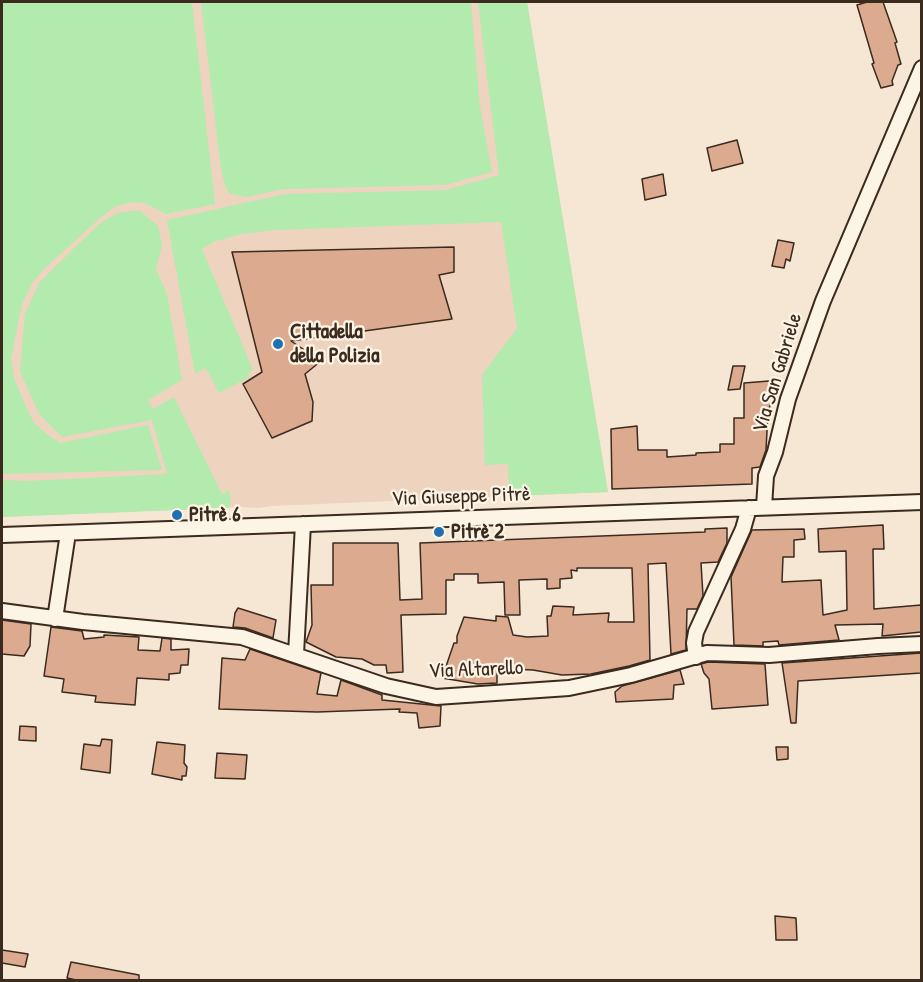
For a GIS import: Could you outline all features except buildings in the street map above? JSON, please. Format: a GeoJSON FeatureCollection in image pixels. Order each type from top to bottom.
{"type":"FeatureCollection","features":[{"type":"Feature","properties":{"kind":"street","name":"Via San Gabriele"},"geometry":{"type":"LineString","coordinates":[[764,507],[766,476],[775,452],[788,399],[823,301],[921,68]]}},
{"type":"Feature","properties":{"kind":"street","name":"Via Giuseppe Pitrè"},"geometry":{"type":"LineString","coordinates":[[2,535],[921,502]]}},
{"type":"Feature","properties":{"kind":"street"},"geometry":{"type":"LineString","coordinates":[[696,657],[694,643],[696,632],[742,529],[749,508]]}},
{"type":"Feature","properties":{"kind":"street"},"geometry":{"type":"LineString","coordinates":[[296,654],[303,524]]}},
{"type":"Feature","properties":{"kind":"street"},"geometry":{"type":"LineString","coordinates":[[55,619],[68,533]]}},
{"type":"Feature","properties":{"kind":"street","name":"Via Altarello"},"geometry":{"type":"LineString","coordinates":[[2,611],[55,619],[242,636],[386,686],[436,697],[569,688],[631,675],[707,653],[770,655],[921,644]]}},
{"type":"Feature","properties":{"kind":"shaded area"},"geometry":{"type":"Polygon","coordinates":[[[2,2],[527,2],[608,492],[2,517],[2,2]]]}},
{"type":"Feature","properties":{"kind":"green space"},"geometry":{"type":"Polygon","coordinates":[[[2,2],[192,2],[215,204],[166,214],[145,203],[133,202],[116,206],[102,216],[45,268],[33,282],[22,304],[11,359],[14,378],[26,407],[34,423],[48,435],[60,443],[148,425],[162,470],[2,474],[2,2]]]}},
{"type":"Feature","properties":{"kind":"green space"},"geometry":{"type":"Polygon","coordinates":[[[201,2],[471,2],[480,107],[492,172],[445,185],[285,189],[246,197],[231,194],[226,189],[221,169],[201,2]]]}},
{"type":"Feature","properties":{"kind":"green space"},"geometry":{"type":"Polygon","coordinates":[[[478,2],[527,2],[608,492],[509,496],[508,464],[485,465],[482,375],[517,328],[501,222],[274,230],[241,234],[213,242],[202,249],[253,370],[247,373],[250,377],[219,393],[206,368],[195,374],[167,220],[285,194],[446,190],[499,175],[478,2]]]}},
{"type":"Feature","properties":{"kind":"green space"},"geometry":{"type":"Polygon","coordinates":[[[139,210],[158,226],[162,245],[156,269],[167,294],[182,380],[148,400],[153,409],[174,397],[222,494],[229,490],[231,501],[229,508],[2,517],[2,480],[28,481],[167,474],[152,420],[62,437],[39,414],[20,371],[25,314],[39,283],[100,223],[118,213],[139,210]]]}},
{"type":"Feature","properties":{"kind":"place","name":"Cittadella della Polizia"},"geometry":{"type":"Point","coordinates":[278,344]}},
{"type":"Feature","properties":{"kind":"place","name":"Pitrè 6"},"geometry":{"type":"Point","coordinates":[177,515]}},
{"type":"Feature","properties":{"kind":"place","name":"Pitrè 2"},"geometry":{"type":"Point","coordinates":[439,532]}}]}
